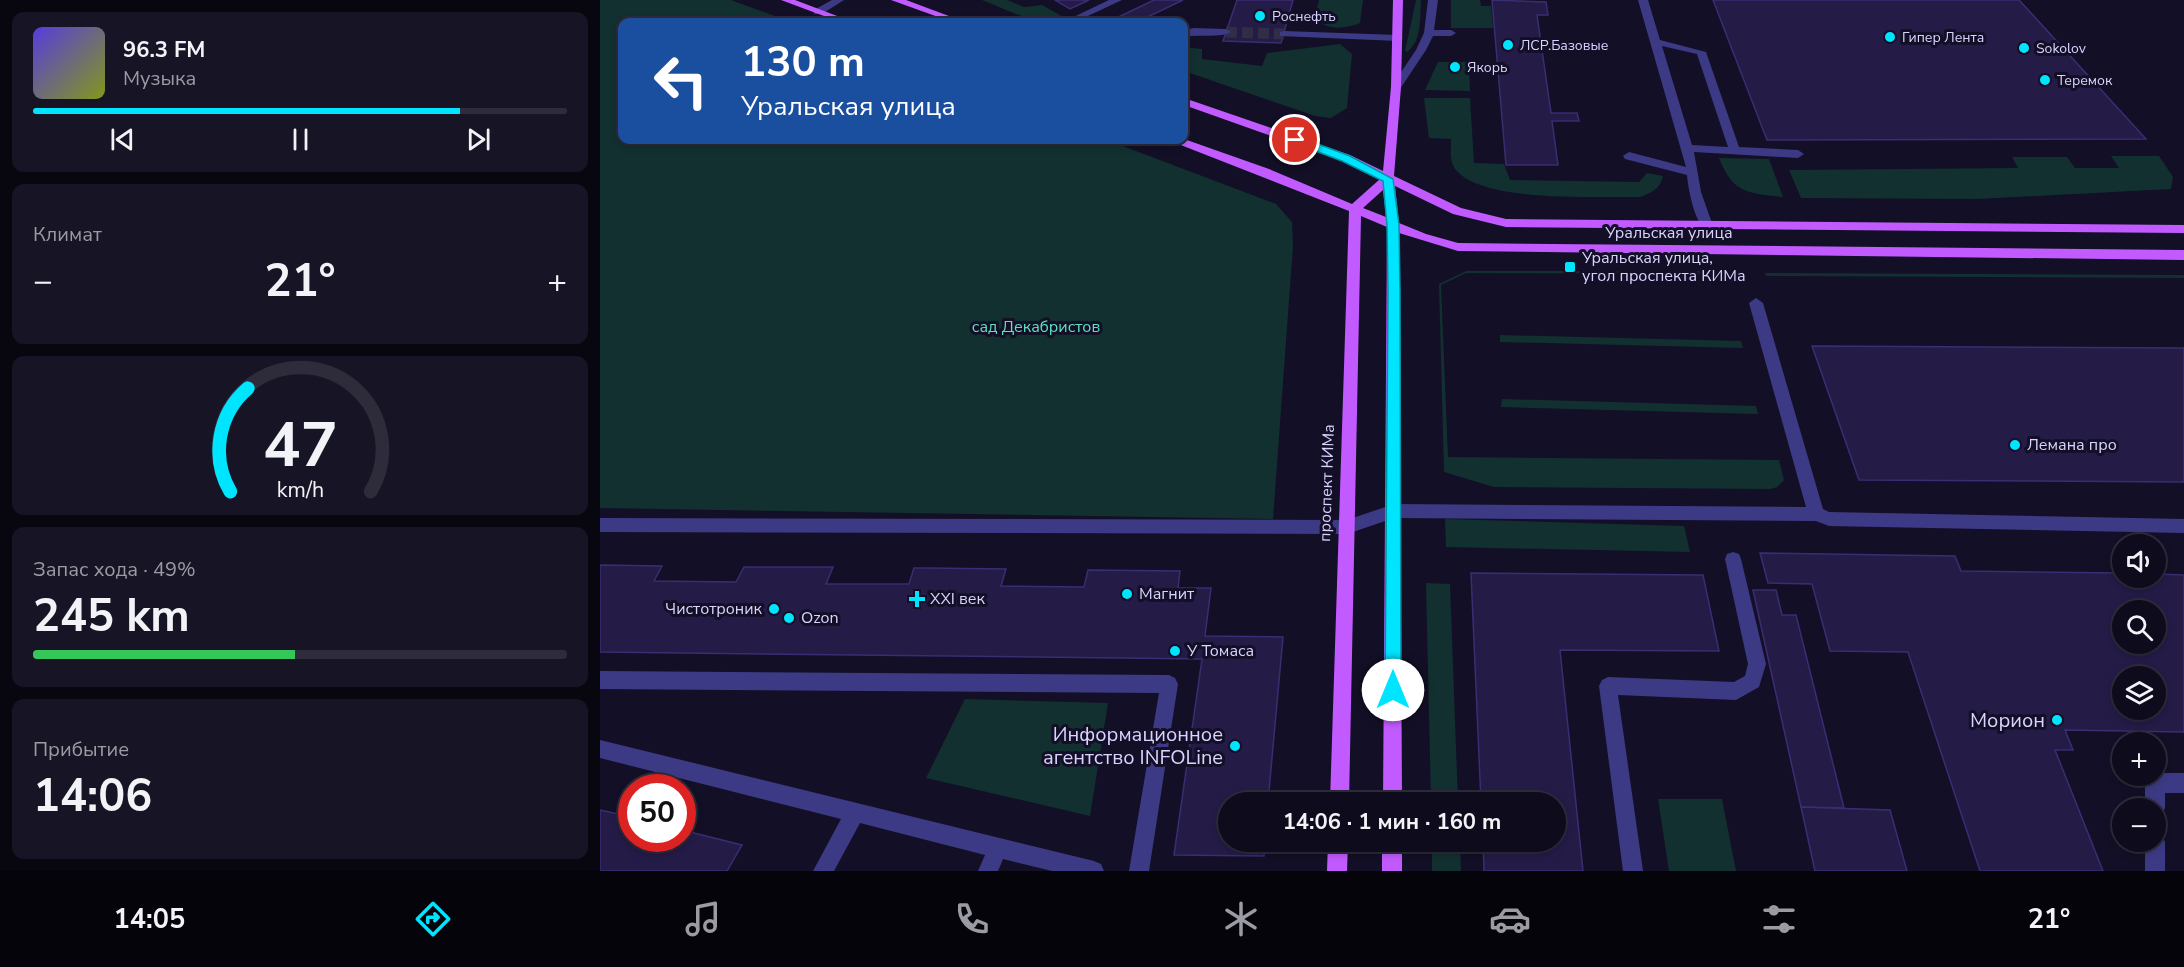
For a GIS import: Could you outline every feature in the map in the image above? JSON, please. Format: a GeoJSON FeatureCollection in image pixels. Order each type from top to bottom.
{"type":"FeatureCollection","features":[{"type":"Feature","properties":{"kind":"main road"},"geometry":{"type":"LineString","coordinates":[[786,0],[836,18]]}},
{"type":"Feature","properties":{"kind":"main road"},"geometry":{"type":"LineString","coordinates":[[896,0],[948,18]]}},
{"type":"Feature","properties":{"kind":"main road"},"geometry":{"type":"LineString","coordinates":[[1392,792],[1393,225],[1388,179],[1396,87],[1398,0]]}},
{"type":"Feature","properties":{"kind":"main road","name":"Уральская улица"},"geometry":{"type":"LineString","coordinates":[[1188,102],[1346,158],[1457,211],[1506,222],[1707,226],[2184,229]]}},
{"type":"Feature","properties":{"kind":"main road","name":"Уральская улица"},"geometry":{"type":"LineString","coordinates":[[1185,144],[1265,172],[1422,237],[1466,248],[2184,255]]}},
{"type":"Feature","properties":{"kind":"main road"},"geometry":{"type":"LineString","coordinates":[[1355,208],[1388,179]]}},
{"type":"Feature","properties":{"kind":"main road","name":"проспект КИМа"},"geometry":{"type":"LineString","coordinates":[[1339,792],[1355,208]]}},
{"type":"Feature","properties":{"kind":"main road"},"geometry":{"type":"LineString","coordinates":[[1337,871],[1338,852]]}},
{"type":"Feature","properties":{"kind":"main road"},"geometry":{"type":"LineString","coordinates":[[1392,852],[1392,871]]}},
{"type":"Feature","properties":{"kind":"street"},"geometry":{"type":"LineString","coordinates":[[818,12],[839,0]]}},
{"type":"Feature","properties":{"kind":"street"},"geometry":{"type":"LineString","coordinates":[[1077,18],[1117,0]]}},
{"type":"Feature","properties":{"kind":"street"},"geometry":{"type":"LineString","coordinates":[[1396,87],[1421,50],[1429,33],[1433,0]]}},
{"type":"Feature","properties":{"kind":"street"},"geometry":{"type":"LineString","coordinates":[[1643,0],[1687,148],[1695,192],[1707,226]]}},
{"type":"Feature","properties":{"kind":"street"},"geometry":{"type":"LineString","coordinates":[[1188,33],[1226,32]]}},
{"type":"Feature","properties":{"kind":"street"},"geometry":{"type":"LineString","coordinates":[[1429,33],[1451,33]]}},
{"type":"Feature","properties":{"kind":"street"},"geometry":{"type":"LineString","coordinates":[[1284,34],[1398,38]]}},
{"type":"Feature","properties":{"kind":"street"},"geometry":{"type":"LineString","coordinates":[[1656,42],[1701,52],[1736,151]]}},
{"type":"Feature","properties":{"kind":"street"},"geometry":{"type":"LineString","coordinates":[[1687,148],[1798,154]]}},
{"type":"Feature","properties":{"kind":"street"},"geometry":{"type":"LineString","coordinates":[[1629,156],[1692,173]]}},
{"type":"Feature","properties":{"kind":"street"},"geometry":{"type":"LineString","coordinates":[[1756,303],[1816,514]]}},
{"type":"Feature","properties":{"kind":"street"},"geometry":{"type":"LineString","coordinates":[[600,525],[1347,527],[1394,511],[1816,514],[1829,519],[2184,526]]}},
{"type":"Feature","properties":{"kind":"street"},"geometry":{"type":"LineString","coordinates":[[1633,871],[1608,686],[1736,691],[1753,681],[1757,664],[1732,559]]}},
{"type":"Feature","properties":{"kind":"street"},"geometry":{"type":"LineString","coordinates":[[600,680],[1169,684],[1138,871]]}},
{"type":"Feature","properties":{"kind":"street"},"geometry":{"type":"LineString","coordinates":[[600,749],[1094,871]]}},
{"type":"Feature","properties":{"kind":"street"},"geometry":{"type":"LineString","coordinates":[[2155,798],[2154,783],[2184,783]]}},
{"type":"Feature","properties":{"kind":"street"},"geometry":{"type":"LineString","coordinates":[[824,871],[855,812]]}},
{"type":"Feature","properties":{"kind":"street"},"geometry":{"type":"LineString","coordinates":[[988,871],[998,848]]}},
{"type":"Feature","properties":{"kind":"street"},"geometry":{"type":"LineString","coordinates":[[2155,852],[2155,871]]}},
{"type":"Feature","properties":{"kind":"green space","name":"сад Декабристов"},"geometry":{"type":"Polygon","coordinates":[[[600,0],[731,0],[781,18],[618,18],[618,144],[1118,144],[1276,204],[1292,222],[1293,246],[1273,519],[600,508],[600,0]]]}},
{"type":"Feature","properties":{"kind":"green space"},"geometry":{"type":"Polygon","coordinates":[[[982,0],[1007,0],[1024,7],[1042,5],[1065,18],[1028,18],[982,0]]]}},
{"type":"Feature","properties":{"kind":"green space"},"geometry":{"type":"Polygon","coordinates":[[[1319,0],[1363,0],[1360,23],[1336,28],[1325,25],[1315,18],[1319,0]]]}},
{"type":"Feature","properties":{"kind":"green space"},"geometry":{"type":"Polygon","coordinates":[[[1416,0],[1421,0],[1418,35],[1407,52],[1405,51],[1416,0]]]}},
{"type":"Feature","properties":{"kind":"green space"},"geometry":{"type":"Polygon","coordinates":[[[1451,0],[1480,0],[1481,6],[1491,6],[1493,28],[1451,28],[1451,0]]]}},
{"type":"Feature","properties":{"kind":"green space"},"geometry":{"type":"Polygon","coordinates":[[[1340,44],[1352,54],[1347,108],[1331,118],[1315,116],[1188,72],[1188,47],[1202,49],[1202,59],[1262,66],[1267,53],[1340,44]]]}},
{"type":"Feature","properties":{"kind":"green space"},"geometry":{"type":"Polygon","coordinates":[[[1438,62],[1469,62],[1470,91],[1425,90],[1438,62]]]}},
{"type":"Feature","properties":{"kind":"green space"},"geometry":{"type":"Polygon","coordinates":[[[1424,98],[1470,98],[1474,163],[1504,164],[1510,180],[1639,182],[1647,173],[1663,176],[1662,180],[1655,190],[1640,197],[1542,196],[1490,188],[1470,181],[1456,170],[1451,159],[1451,139],[1429,138],[1424,98]]]}},
{"type":"Feature","properties":{"kind":"green space"},"geometry":{"type":"Polygon","coordinates":[[[2111,156],[2159,156],[2173,177],[2171,189],[1976,199],[1801,198],[1789,170],[2018,168],[2012,157],[2067,157],[2075,168],[2119,168],[2111,156]]]}},
{"type":"Feature","properties":{"kind":"green space"},"geometry":{"type":"Polygon","coordinates":[[[1719,158],[1769,159],[1783,197],[1743,190],[1730,179],[1719,158]]]}},
{"type":"Feature","properties":{"kind":"green space"},"geometry":{"type":"Polygon","coordinates":[[[1466,271],[1724,271],[1726,274],[1466,273],[1441,285],[1448,457],[1779,460],[1784,480],[1771,489],[1494,487],[1444,472],[1439,284],[1466,271]]]}},
{"type":"Feature","properties":{"kind":"green space"},"geometry":{"type":"Polygon","coordinates":[[[1765,273],[2184,275],[2184,278],[1766,276],[1765,273]]]}},
{"type":"Feature","properties":{"kind":"green space"},"geometry":{"type":"Polygon","coordinates":[[[1500,335],[1741,341],[1743,348],[1500,342],[1500,335]]]}},
{"type":"Feature","properties":{"kind":"green space"},"geometry":{"type":"Polygon","coordinates":[[[1502,399],[1756,406],[1758,414],[1501,407],[1502,399]]]}},
{"type":"Feature","properties":{"kind":"green space"},"geometry":{"type":"Polygon","coordinates":[[[1445,519],[1684,526],[1690,552],[1446,547],[1445,519]]]}},
{"type":"Feature","properties":{"kind":"green space"},"geometry":{"type":"Polygon","coordinates":[[[1426,583],[1450,584],[1458,792],[1431,792],[1426,583]]]}},
{"type":"Feature","properties":{"kind":"green space"},"geometry":{"type":"Polygon","coordinates":[[[965,699],[1108,703],[1090,816],[926,778],[965,699]]]}},
{"type":"Feature","properties":{"kind":"green space"},"geometry":{"type":"Polygon","coordinates":[[[1658,799],[1722,799],[1736,871],[1669,871],[1658,799]]]}},
{"type":"Feature","properties":{"kind":"green space"},"geometry":{"type":"Polygon","coordinates":[[[1432,852],[1460,852],[1461,871],[1432,871],[1432,852]]]}},
{"type":"Feature","properties":{"kind":"building"},"geometry":{"type":"Polygon","coordinates":[[[1055,0],[1089,0],[1070,9],[1055,0]]]}},
{"type":"Feature","properties":{"kind":"building"},"geometry":{"type":"Polygon","coordinates":[[[1154,0],[1183,0],[1145,18],[1116,18],[1154,0]]]}},
{"type":"Feature","properties":{"kind":"building","name":"Роснефть"},"geometry":{"type":"Polygon","coordinates":[[[1237,0],[1293,0],[1281,43],[1223,41],[1237,0]]]}},
{"type":"Feature","properties":{"kind":"building"},"geometry":{"type":"Polygon","coordinates":[[[1492,0],[1546,2],[1548,15],[1537,15],[1551,113],[1577,113],[1579,121],[1552,121],[1558,165],[1506,165],[1492,0]]]}},
{"type":"Feature","properties":{"kind":"building","name":"Гипер Лента"},"geometry":{"type":"Polygon","coordinates":[[[1713,0],[2019,0],[2146,139],[1767,140],[1713,0]]]}},
{"type":"Feature","properties":{"kind":"building","name":"Лемана про"},"geometry":{"type":"Polygon","coordinates":[[[1812,346],[2184,348],[2184,482],[1859,480],[1812,346]]]}},
{"type":"Feature","properties":{"kind":"building","name":"Морион"},"geometry":{"type":"Polygon","coordinates":[[[1760,553],[1955,556],[1961,571],[2112,573],[2112,588],[2166,588],[2166,574],[2184,575],[2184,732],[2065,730],[2073,750],[2055,750],[2103,871],[1980,871],[1908,652],[1830,651],[1812,584],[1768,583],[1760,553]]]}},
{"type":"Feature","properties":{"kind":"building"},"geometry":{"type":"Polygon","coordinates":[[[600,565],[662,566],[654,581],[736,582],[744,567],[833,567],[826,584],[909,584],[914,568],[1006,569],[1001,586],[1084,587],[1088,570],[1180,571],[1178,588],[1211,588],[1205,636],[1283,637],[1269,792],[1218,792],[1218,852],[1264,852],[1264,856],[1174,855],[1202,659],[600,652],[600,565]]]}},
{"type":"Feature","properties":{"kind":"building"},"geometry":{"type":"Polygon","coordinates":[[[1471,573],[1703,575],[1719,651],[1560,650],[1583,871],[1484,871],[1483,852],[1566,852],[1566,792],[1481,792],[1471,573]]]}},
{"type":"Feature","properties":{"kind":"building"},"geometry":{"type":"Polygon","coordinates":[[[1753,590],[1776,590],[1782,615],[1796,615],[1844,808],[1801,807],[1753,590]]]}},
{"type":"Feature","properties":{"kind":"building"},"geometry":{"type":"Polygon","coordinates":[[[1801,807],[1890,810],[1907,871],[1815,871],[1801,807]]]}},
{"type":"Feature","properties":{"kind":"building"},"geometry":{"type":"Polygon","coordinates":[[[600,810],[618,814],[618,852],[696,852],[696,834],[742,845],[727,871],[600,871],[600,810]]]}},
{"type":"Feature","properties":{"kind":"tunnel"},"geometry":{"type":"LineString","coordinates":[[1226,32],[1284,34]]}},
{"type":"Feature","properties":{"kind":"place","name":"Роснефть"},"geometry":{"type":"Point","coordinates":[1260,16]}},
{"type":"Feature","properties":{"kind":"place","name":"Гипер Лента"},"geometry":{"type":"Point","coordinates":[1890,37]}},
{"type":"Feature","properties":{"kind":"place","name":"ЛСР.Базовые"},"geometry":{"type":"Point","coordinates":[1508,45]}},
{"type":"Feature","properties":{"kind":"place","name":"Sokolov"},"geometry":{"type":"Point","coordinates":[2024,48]}},
{"type":"Feature","properties":{"kind":"place","name":"Якорь"},"geometry":{"type":"Point","coordinates":[1455,67]}},
{"type":"Feature","properties":{"kind":"place","name":"Теремок"},"geometry":{"type":"Point","coordinates":[2045,80]}},
{"type":"Feature","properties":{"kind":"place","name":"Уральская улица, угол проспекта КИМа"},"geometry":{"type":"Point","coordinates":[1570,267]}},
{"type":"Feature","properties":{"kind":"place","name":"Лемана про"},"geometry":{"type":"Point","coordinates":[2015,445]}},
{"type":"Feature","properties":{"kind":"place","name":"Магнит"},"geometry":{"type":"Point","coordinates":[1127,594]}},
{"type":"Feature","properties":{"kind":"place","name":"XXI век"},"geometry":{"type":"Point","coordinates":[917,599]}},
{"type":"Feature","properties":{"kind":"place","name":"Чистотроник"},"geometry":{"type":"Point","coordinates":[774,609]}},
{"type":"Feature","properties":{"kind":"place","name":"Ozon"},"geometry":{"type":"Point","coordinates":[789,618]}},
{"type":"Feature","properties":{"kind":"place","name":"У Томаса"},"geometry":{"type":"Point","coordinates":[1175,651]}},
{"type":"Feature","properties":{"kind":"place","name":"Морион"},"geometry":{"type":"Point","coordinates":[2057,720]}},
{"type":"Feature","properties":{"kind":"place","name":"Информационное агентство INFOLine"},"geometry":{"type":"Point","coordinates":[1235,746]}},
{"type":"Feature","properties":{"kind":"route"},"geometry":{"type":"LineString","coordinates":[[1295,140],[1346,158],[1388,179],[1393,225],[1394,291],[1393,690]]}}]}
